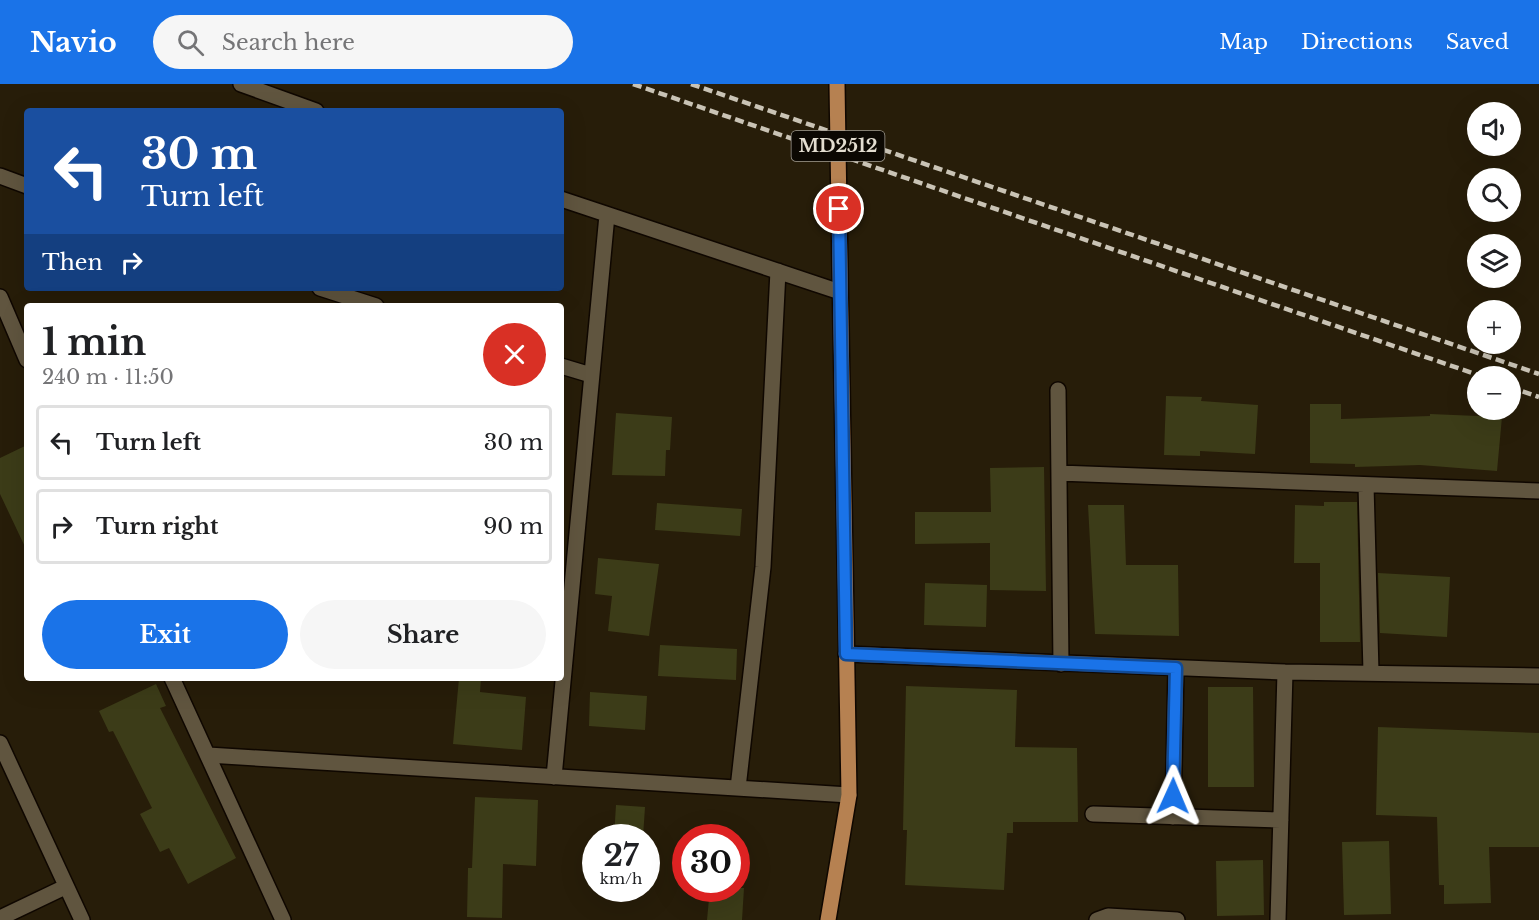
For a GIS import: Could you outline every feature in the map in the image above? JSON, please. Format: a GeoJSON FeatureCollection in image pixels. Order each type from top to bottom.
{"type":"FeatureCollection","features":[{"type":"Feature","properties":{"kind":"main road","name":"MD2512"},"geometry":{"type":"LineString","coordinates":[[830,919],[849,795],[837,84]]}},
{"type":"Feature","properties":{"kind":"street"},"geometry":{"type":"LineString","coordinates":[[241,84],[308,108]]}},
{"type":"Feature","properties":{"kind":"street"},"geometry":{"type":"LineString","coordinates":[[0,176],[24,185]]}},
{"type":"Feature","properties":{"kind":"street"},"geometry":{"type":"LineString","coordinates":[[564,200],[840,292]]}},
{"type":"Feature","properties":{"kind":"street"},"geometry":{"type":"LineString","coordinates":[[565,617],[607,215]]}},
{"type":"Feature","properties":{"kind":"street"},"geometry":{"type":"LineString","coordinates":[[738,788],[763,567],[778,271]]}},
{"type":"Feature","properties":{"kind":"street"},"geometry":{"type":"LineString","coordinates":[[329,291],[367,303]]}},
{"type":"Feature","properties":{"kind":"street"},"geometry":{"type":"LineString","coordinates":[[0,297],[24,351]]}},
{"type":"Feature","properties":{"kind":"street"},"geometry":{"type":"LineString","coordinates":[[564,367],[591,375]]}},
{"type":"Feature","properties":{"kind":"street"},"geometry":{"type":"LineString","coordinates":[[1058,390],[1061,664]]}},
{"type":"Feature","properties":{"kind":"street"},"geometry":{"type":"LineString","coordinates":[[1059,473],[1539,491]]}},
{"type":"Feature","properties":{"kind":"street"},"geometry":{"type":"LineString","coordinates":[[1366,485],[1371,672]]}},
{"type":"Feature","properties":{"kind":"street"},"geometry":{"type":"LineString","coordinates":[[846,654],[1285,672],[1539,676]]}},
{"type":"Feature","properties":{"kind":"street"},"geometry":{"type":"LineString","coordinates":[[1173,817],[1176,668]]}},
{"type":"Feature","properties":{"kind":"street"},"geometry":{"type":"LineString","coordinates":[[1278,920],[1285,672]]}},
{"type":"Feature","properties":{"kind":"street"},"geometry":{"type":"LineString","coordinates":[[173,681],[283,920]]}},
{"type":"Feature","properties":{"kind":"street"},"geometry":{"type":"LineString","coordinates":[[554,777],[561,681]]}},
{"type":"Feature","properties":{"kind":"street"},"geometry":{"type":"LineString","coordinates":[[0,743],[82,920]]}},
{"type":"Feature","properties":{"kind":"street"},"geometry":{"type":"LineString","coordinates":[[208,755],[849,795]]}},
{"type":"Feature","properties":{"kind":"street"},"geometry":{"type":"LineString","coordinates":[[1093,814],[1281,820]]}},
{"type":"Feature","properties":{"kind":"street"},"geometry":{"type":"LineString","coordinates":[[0,918],[65,887]]}},
{"type":"Feature","properties":{"kind":"street"},"geometry":{"type":"LineString","coordinates":[[1097,920],[1108,916],[1177,920]]}},
{"type":"Feature","properties":{"kind":"building"},"geometry":{"type":"Polygon","coordinates":[[[1166,396],[1202,397],[1201,401],[1258,405],[1255,454],[1200,451],[1200,456],[1164,455],[1166,396]]]}},
{"type":"Feature","properties":{"kind":"building"},"geometry":{"type":"Polygon","coordinates":[[[1310,404],[1341,404],[1341,419],[1430,416],[1430,414],[1467,416],[1467,420],[1502,420],[1497,471],[1420,465],[1355,467],[1355,464],[1310,463],[1310,404]]]}},
{"type":"Feature","properties":{"kind":"building"},"geometry":{"type":"Polygon","coordinates":[[[616,413],[672,417],[670,450],[666,450],[665,476],[612,475],[616,413]]]}},
{"type":"Feature","properties":{"kind":"building"},"geometry":{"type":"Polygon","coordinates":[[[24,446],[24,545],[0,494],[0,458],[24,446]]]}},
{"type":"Feature","properties":{"kind":"building"},"geometry":{"type":"Polygon","coordinates":[[[1044,467],[1046,591],[990,590],[990,543],[915,544],[915,512],[991,512],[990,468],[1044,467]]]}},
{"type":"Feature","properties":{"kind":"building"},"geometry":{"type":"Polygon","coordinates":[[[1324,502],[1357,502],[1360,642],[1320,642],[1320,563],[1294,563],[1295,505],[1324,506],[1324,502]]]}},
{"type":"Feature","properties":{"kind":"building"},"geometry":{"type":"Polygon","coordinates":[[[657,503],[742,509],[740,536],[655,530],[657,503]]]}},
{"type":"Feature","properties":{"kind":"building"},"geometry":{"type":"Polygon","coordinates":[[[1088,505],[1124,505],[1126,565],[1178,565],[1179,636],[1095,634],[1088,505]]]}},
{"type":"Feature","properties":{"kind":"building"},"geometry":{"type":"Polygon","coordinates":[[[598,558],[659,564],[649,636],[608,631],[612,596],[595,594],[598,558]]]}},
{"type":"Feature","properties":{"kind":"building"},"geometry":{"type":"Polygon","coordinates":[[[1378,573],[1450,577],[1447,637],[1380,633],[1378,573]]]}},
{"type":"Feature","properties":{"kind":"building"},"geometry":{"type":"Polygon","coordinates":[[[925,583],[987,585],[986,627],[924,625],[925,583]]]}},
{"type":"Feature","properties":{"kind":"building"},"geometry":{"type":"Polygon","coordinates":[[[660,645],[737,649],[736,680],[658,676],[660,645]]]}},
{"type":"Feature","properties":{"kind":"building"},"geometry":{"type":"Polygon","coordinates":[[[459,681],[481,681],[480,692],[526,697],[522,750],[453,744],[459,681]]]}},
{"type":"Feature","properties":{"kind":"building"},"geometry":{"type":"Polygon","coordinates":[[[156,684],[166,706],[160,708],[236,858],[188,884],[169,848],[160,852],[140,814],[152,808],[113,731],[109,732],[99,711],[156,684]]]}},
{"type":"Feature","properties":{"kind":"building"},"geometry":{"type":"Polygon","coordinates":[[[906,686],[1017,690],[1015,747],[1077,748],[1078,822],[1013,822],[1013,833],[1007,833],[1004,890],[905,885],[907,830],[903,830],[906,686]]]}},
{"type":"Feature","properties":{"kind":"building"},"geometry":{"type":"Polygon","coordinates":[[[1208,687],[1253,687],[1254,787],[1208,787],[1208,687]]]}},
{"type":"Feature","properties":{"kind":"building"},"geometry":{"type":"Polygon","coordinates":[[[590,692],[647,696],[645,730],[589,726],[590,692]]]}},
{"type":"Feature","properties":{"kind":"building"},"geometry":{"type":"Polygon","coordinates":[[[1378,727],[1539,733],[1539,847],[1489,847],[1491,903],[1444,904],[1444,885],[1439,885],[1437,817],[1376,815],[1378,727]]]}},
{"type":"Feature","properties":{"kind":"building"},"geometry":{"type":"Polygon","coordinates":[[[475,797],[538,800],[536,866],[503,864],[502,918],[467,917],[468,868],[472,868],[475,797]]]}},
{"type":"Feature","properties":{"kind":"building"},"geometry":{"type":"Polygon","coordinates":[[[616,805],[645,807],[644,824],[615,824],[616,805]]]}},
{"type":"Feature","properties":{"kind":"building"},"geometry":{"type":"Polygon","coordinates":[[[1389,841],[1391,914],[1344,915],[1342,842],[1389,841]]]}},
{"type":"Feature","properties":{"kind":"building"},"geometry":{"type":"Polygon","coordinates":[[[1263,860],[1264,915],[1217,916],[1216,861],[1263,860]]]}},
{"type":"Feature","properties":{"kind":"building"},"geometry":{"type":"Polygon","coordinates":[[[709,902],[743,902],[742,920],[707,920],[709,902]]]}},
{"type":"Feature","properties":{"kind":"railway"},"geometry":{"type":"LineString","coordinates":[[633,84],[1467,371]]}},
{"type":"Feature","properties":{"kind":"railway"},"geometry":{"type":"LineString","coordinates":[[691,84],[1539,374]]}},
{"type":"Feature","properties":{"kind":"railway"},"geometry":{"type":"LineString","coordinates":[[1521,391],[1539,397]]}},
{"type":"Feature","properties":{"kind":"route"},"geometry":{"type":"LineString","coordinates":[[839,209],[846,654],[1176,668],[1173,796]]}}]}
